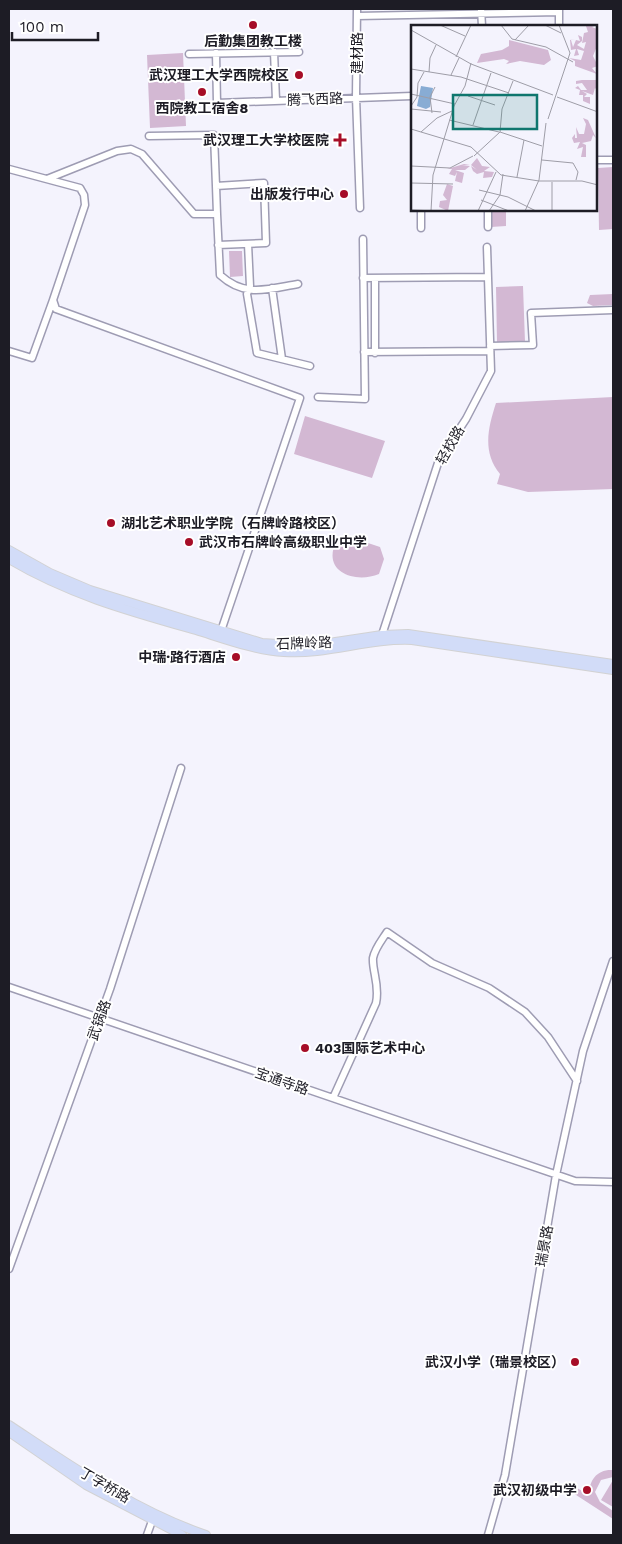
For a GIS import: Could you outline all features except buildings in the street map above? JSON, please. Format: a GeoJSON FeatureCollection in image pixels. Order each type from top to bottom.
{"type":"FeatureCollection","features":[{"type":"Feature","properties":{"kind":"main road","name":"石牌岭路"},"geometry":{"type":"LineString","coordinates":[[9,550],[50,573],[90,590],[261,649],[298,652],[381,638],[416,635],[613,664]]}},
{"type":"Feature","properties":{"kind":"main road","name":"石牌岭路"},"geometry":{"type":"LineString","coordinates":[[9,560],[56,585],[87,598],[220,634]]}},
{"type":"Feature","properties":{"kind":"main road","name":"石牌岭路"},"geometry":{"type":"LineString","coordinates":[[381,638],[412,640],[613,670]]}},
{"type":"Feature","properties":{"kind":"main road","name":"丁字桥路"},"geometry":{"type":"LineString","coordinates":[[9,1425],[119,1494],[177,1524],[206,1535]]}},
{"type":"Feature","properties":{"kind":"main road","name":"丁字桥路"},"geometry":{"type":"LineString","coordinates":[[9,1432],[86,1485],[182,1535]]}},
{"type":"Feature","properties":{"kind":"street","name":"建材路"},"geometry":{"type":"LineString","coordinates":[[357,9],[356,97],[360,208]]}},
{"type":"Feature","properties":{"kind":"street"},"geometry":{"type":"LineString","coordinates":[[357,16],[559,10],[559,25]]}},
{"type":"Feature","properties":{"kind":"street"},"geometry":{"type":"LineString","coordinates":[[481,12],[482,25]]}},
{"type":"Feature","properties":{"kind":"street"},"geometry":{"type":"LineString","coordinates":[[274,52],[276,100]]}},
{"type":"Feature","properties":{"kind":"street"},"geometry":{"type":"LineString","coordinates":[[189,54],[299,52]]}},
{"type":"Feature","properties":{"kind":"street","name":"腾飞西路"},"geometry":{"type":"LineString","coordinates":[[216,53],[218,103],[411,96]]}},
{"type":"Feature","properties":{"kind":"street"},"geometry":{"type":"LineString","coordinates":[[149,136],[214,135],[220,275],[234,286],[249,290],[298,284]]}},
{"type":"Feature","properties":{"kind":"street"},"geometry":{"type":"LineString","coordinates":[[47,179],[117,151],[131,149],[142,154],[194,214],[217,214]]}},
{"type":"Feature","properties":{"kind":"street"},"geometry":{"type":"LineString","coordinates":[[597,160],[613,160]]}},
{"type":"Feature","properties":{"kind":"street"},"geometry":{"type":"LineString","coordinates":[[9,169],[80,188],[86,200],[32,358],[9,351]]}},
{"type":"Feature","properties":{"kind":"street"},"geometry":{"type":"LineString","coordinates":[[216,186],[264,183],[266,243],[218,245]]}},
{"type":"Feature","properties":{"kind":"street"},"geometry":{"type":"LineString","coordinates":[[421,211],[421,228]]}},
{"type":"Feature","properties":{"kind":"street"},"geometry":{"type":"LineString","coordinates":[[488,211],[488,227]]}},
{"type":"Feature","properties":{"kind":"street"},"geometry":{"type":"LineString","coordinates":[[318,398],[365,399],[363,239]]}},
{"type":"Feature","properties":{"kind":"street"},"geometry":{"type":"LineString","coordinates":[[248,244],[249,290],[247,294],[257,353],[310,366]]}},
{"type":"Feature","properties":{"kind":"street","name":"轻校路"},"geometry":{"type":"LineString","coordinates":[[381,638],[439,460],[466,419],[491,371],[487,247]]}},
{"type":"Feature","properties":{"kind":"street"},"geometry":{"type":"LineString","coordinates":[[363,278],[488,277]]}},
{"type":"Feature","properties":{"kind":"street"},"geometry":{"type":"LineString","coordinates":[[375,278],[375,353]]}},
{"type":"Feature","properties":{"kind":"street"},"geometry":{"type":"LineString","coordinates":[[272,288],[282,359]]}},
{"type":"Feature","properties":{"kind":"street"},"geometry":{"type":"LineString","coordinates":[[53,300],[56,309],[60,312],[300,398],[220,634]]}},
{"type":"Feature","properties":{"kind":"street"},"geometry":{"type":"LineString","coordinates":[[364,352],[490,349],[533,345],[531,313],[613,310]]}},
{"type":"Feature","properties":{"kind":"street","name":"武锅路"},"geometry":{"type":"LineString","coordinates":[[9,1269],[99,1018],[181,768]]}},
{"type":"Feature","properties":{"kind":"street"},"geometry":{"type":"LineString","coordinates":[[333,1098],[376,1002],[379,991],[373,960],[376,949],[387,932],[432,962],[489,988],[525,1012],[548,1038],[577,1081]]}},
{"type":"Feature","properties":{"kind":"street","name":"瑞景路"},"geometry":{"type":"LineString","coordinates":[[488,1535],[505,1475],[556,1175],[583,1051],[613,960]]}},
{"type":"Feature","properties":{"kind":"street","name":"宝通寺路"},"geometry":{"type":"LineString","coordinates":[[9,987],[575,1182],[613,1182]]}},
{"type":"Feature","properties":{"kind":"street"},"geometry":{"type":"LineString","coordinates":[[147,1535],[152,1521]]}},
{"type":"Feature","properties":{"kind":"shaded area"},"geometry":{"type":"Polygon","coordinates":[[[183,53],[186,126],[150,128],[147,55],[183,53]]]}},
{"type":"Feature","properties":{"kind":"shaded area"},"geometry":{"type":"Polygon","coordinates":[[[613,167],[613,229],[599,230],[598,168],[613,167]]]}},
{"type":"Feature","properties":{"kind":"shaded area"},"geometry":{"type":"Polygon","coordinates":[[[491,211],[506,211],[506,226],[491,227],[491,211]]]}},
{"type":"Feature","properties":{"kind":"shaded area"},"geometry":{"type":"Polygon","coordinates":[[[229,251],[242,251],[243,276],[230,277],[229,251]]]}},
{"type":"Feature","properties":{"kind":"shaded area"},"geometry":{"type":"Polygon","coordinates":[[[523,286],[525,342],[497,343],[496,287],[523,286]]]}},
{"type":"Feature","properties":{"kind":"shaded area"},"geometry":{"type":"Polygon","coordinates":[[[613,294],[613,305],[593,306],[587,303],[590,295],[613,294]]]}},
{"type":"Feature","properties":{"kind":"shaded area"},"geometry":{"type":"Polygon","coordinates":[[[613,397],[613,489],[528,492],[497,484],[500,474],[494,466],[488,440],[496,403],[613,397]]]}},
{"type":"Feature","properties":{"kind":"shaded area"},"geometry":{"type":"Polygon","coordinates":[[[305,416],[385,441],[372,478],[294,454],[305,416]]]}},
{"type":"Feature","properties":{"kind":"shaded area"},"geometry":{"type":"Polygon","coordinates":[[[350,537],[380,547],[384,559],[379,574],[370,577],[351,576],[343,573],[336,567],[333,560],[333,551],[337,540],[350,537]]]}},
{"type":"Feature","properties":{"kind":"shaded area"},"geometry":{"type":"Polygon","coordinates":[[[613,1470],[613,1477],[601,1480],[595,1492],[600,1502],[613,1511],[613,1519],[573,1493],[577,1488],[589,1495],[590,1485],[595,1476],[602,1471],[613,1470]]]}},
{"type":"Feature","properties":{"kind":"shaded area"},"geometry":{"type":"Polygon","coordinates":[[[613,1480],[613,1507],[601,1500],[613,1480]]]}},
{"type":"Feature","properties":{"kind":"place","name":"后勤集团教工楼"},"geometry":{"type":"Point","coordinates":[253,25]}},
{"type":"Feature","properties":{"kind":"place","name":"武汉理工大学西院校区"},"geometry":{"type":"Point","coordinates":[299,75]}},
{"type":"Feature","properties":{"kind":"place","name":"西院教工宿舍8"},"geometry":{"type":"Point","coordinates":[202,92]}},
{"type":"Feature","properties":{"kind":"place","name":"武汉理工大学校医院"},"geometry":{"type":"Point","coordinates":[340,140]}},
{"type":"Feature","properties":{"kind":"place","name":"出版发行中心"},"geometry":{"type":"Point","coordinates":[344,194]}},
{"type":"Feature","properties":{"kind":"place","name":"湖北艺术职业学院（石牌岭路校区）"},"geometry":{"type":"Point","coordinates":[111,523]}},
{"type":"Feature","properties":{"kind":"place","name":"武汉市石牌岭高级职业中学"},"geometry":{"type":"Point","coordinates":[189,542]}},
{"type":"Feature","properties":{"kind":"place","name":"中瑞·路行酒店"},"geometry":{"type":"Point","coordinates":[236,657]}},
{"type":"Feature","properties":{"kind":"place","name":"403国际艺术中心"},"geometry":{"type":"Point","coordinates":[305,1048]}},
{"type":"Feature","properties":{"kind":"place","name":"武汉小学（瑞景校区）"},"geometry":{"type":"Point","coordinates":[575,1362]}},
{"type":"Feature","properties":{"kind":"place","name":"武汉初级中学"},"geometry":{"type":"Point","coordinates":[587,1490]}}]}
